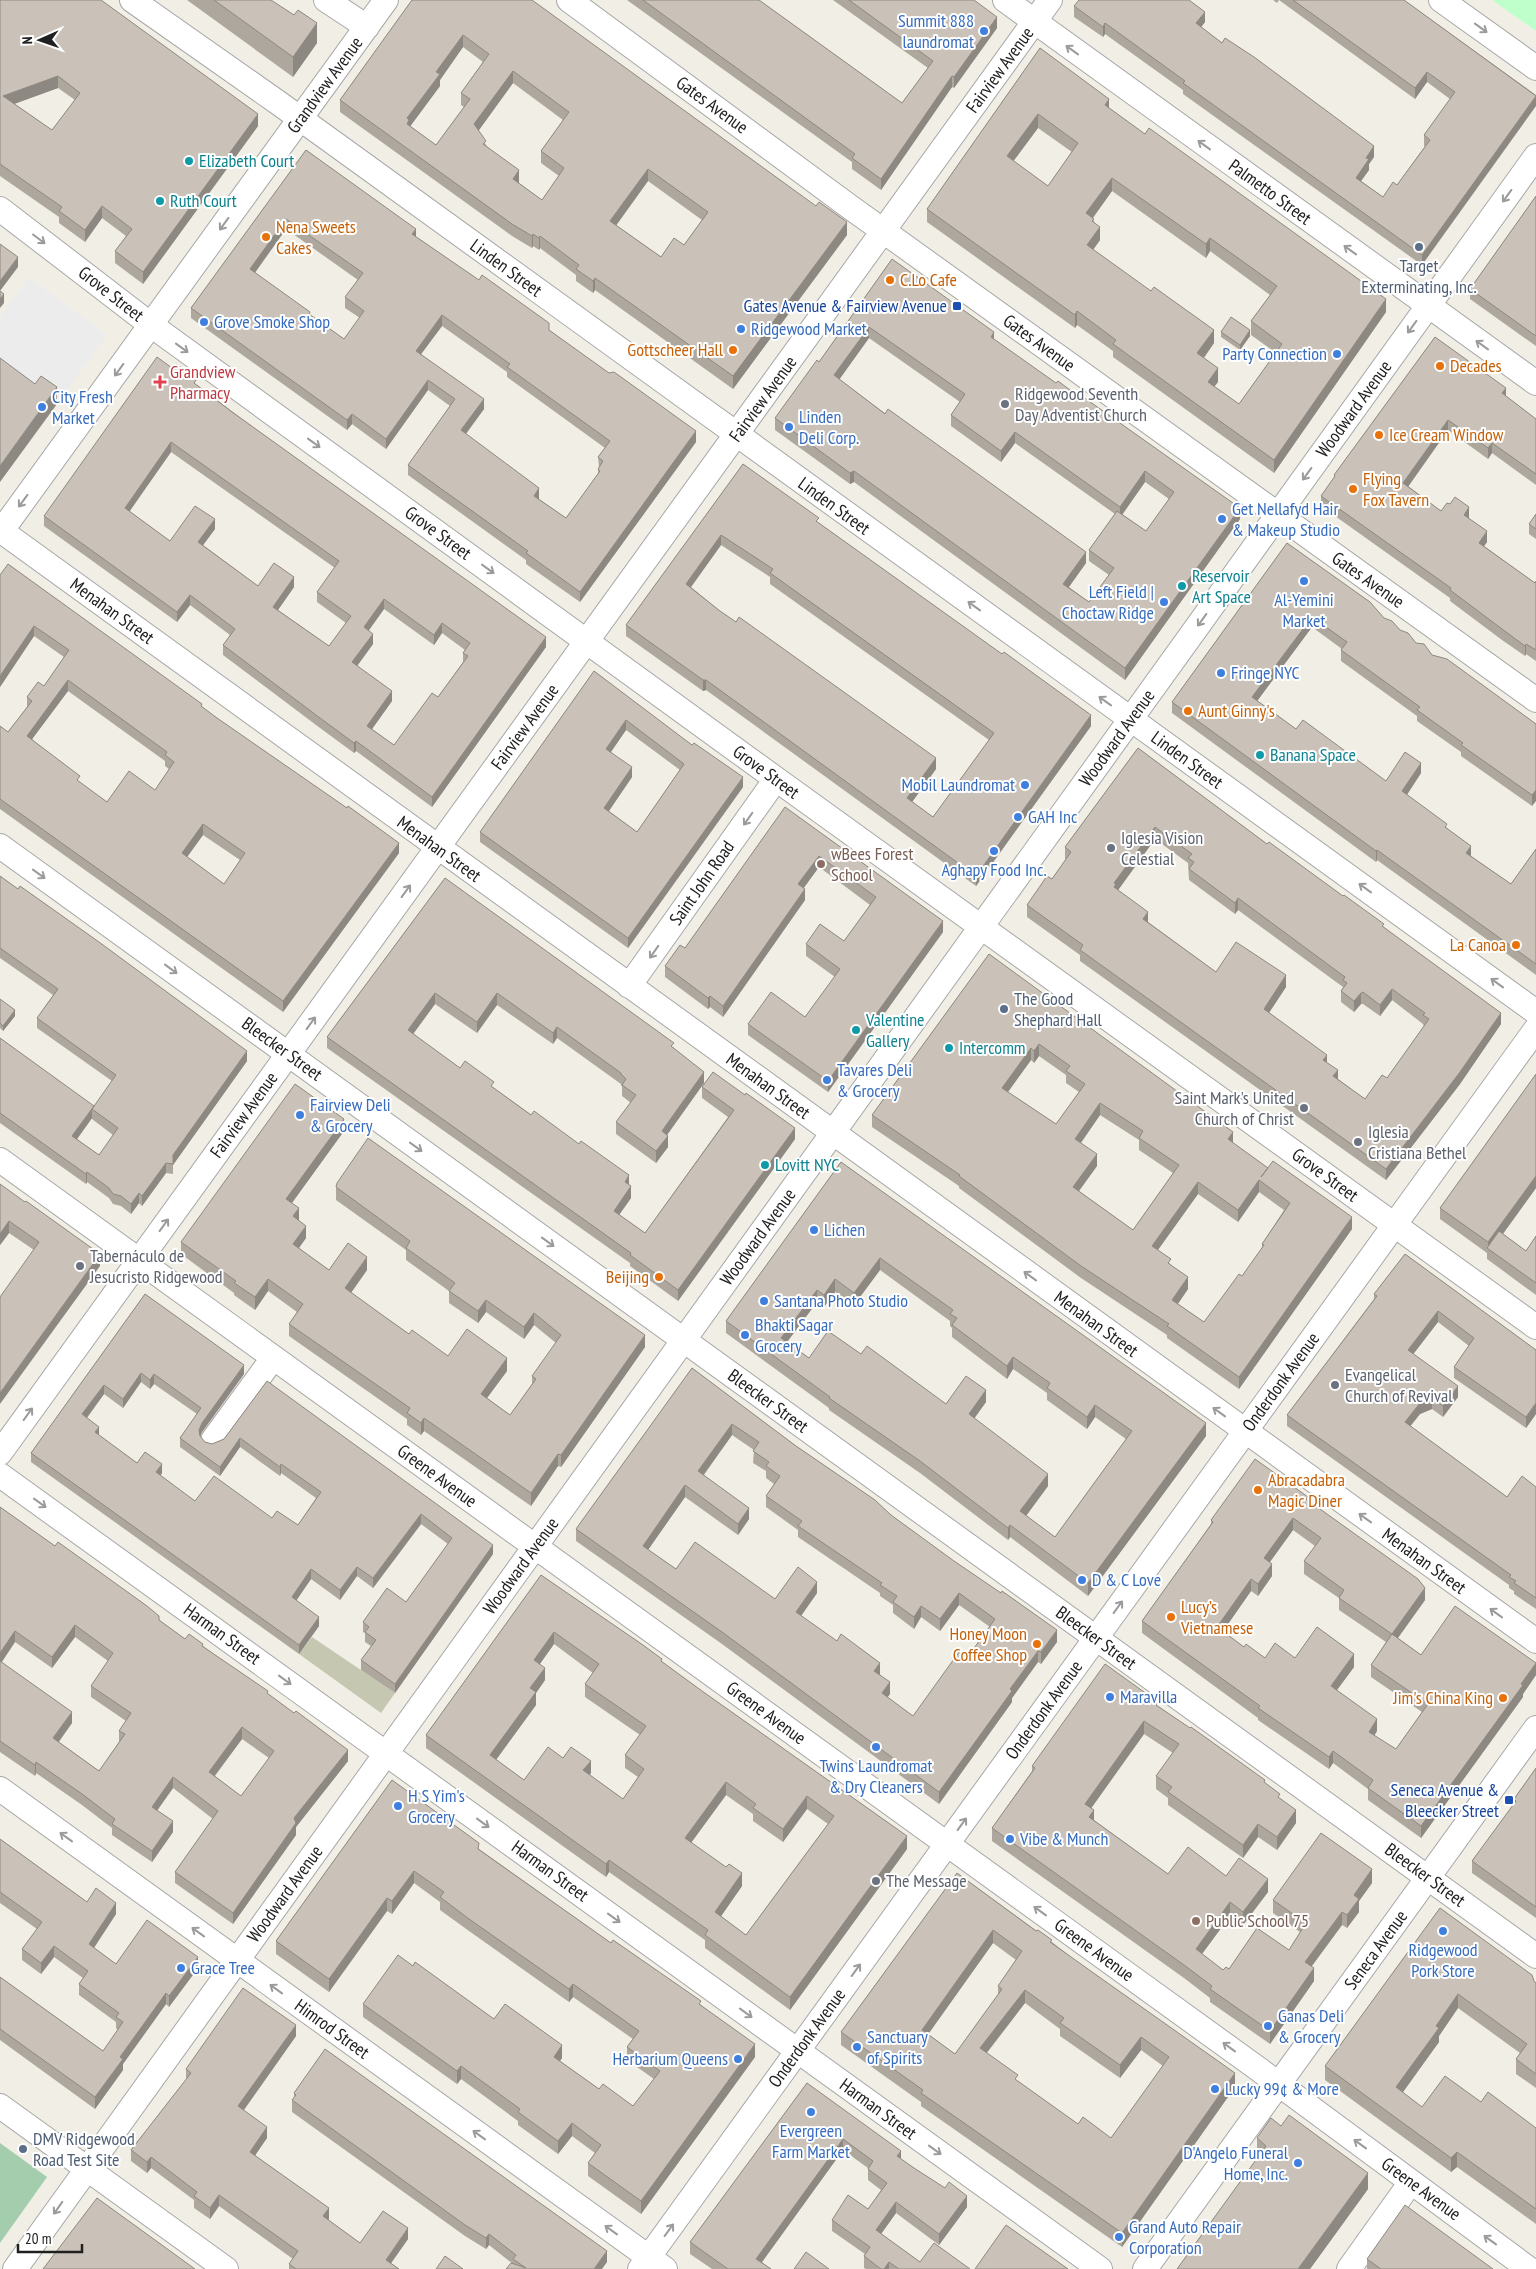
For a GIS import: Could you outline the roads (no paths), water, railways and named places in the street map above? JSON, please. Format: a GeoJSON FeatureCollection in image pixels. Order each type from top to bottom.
{"type":"FeatureCollection","features":[{"type":"Feature","properties":{"kind":"street","name":"Linden Street"},"geometry":{"type":"LineString","coordinates":[[132,0],[300,119],[1536,1012]]}},
{"type":"Feature","properties":{"kind":"street"},"geometry":{"type":"LineString","coordinates":[[326,0],[366,27]]}},
{"type":"Feature","properties":{"kind":"street","name":"Grandview Avenue"},"geometry":{"type":"LineString","coordinates":[[0,532],[386,0]]}},
{"type":"Feature","properties":{"kind":"street","name":"Gates Avenue"},"geometry":{"type":"LineString","coordinates":[[570,0],[883,231],[1536,700]]}},
{"type":"Feature","properties":{"kind":"street","name":"Palmetto Street"},"geometry":{"type":"LineString","coordinates":[[1005,0],[1536,383]]}},
{"type":"Feature","properties":{"kind":"street","name":"Fairview Avenue"},"geometry":{"type":"LineString","coordinates":[[0,1453],[1050,0]]}},
{"type":"Feature","properties":{"kind":"street"},"geometry":{"type":"LineString","coordinates":[[1441,0],[1536,68]]}},
{"type":"Feature","properties":{"kind":"street","name":"Woodward Avenue"},"geometry":{"type":"LineString","coordinates":[[15,2269],[1536,156]]}},
{"type":"Feature","properties":{"kind":"street","name":"Grove Street"},"geometry":{"type":"LineString","coordinates":[[0,209],[151,325],[1536,1327]]}},
{"type":"Feature","properties":{"kind":"street","name":"Menahan Street"},"geometry":{"type":"LineString","coordinates":[[0,532],[1536,1641]]}},
{"type":"Feature","properties":{"kind":"street","name":"Saint John Road"},"geometry":{"type":"LineString","coordinates":[[629,986],[776,779]]}},
{"type":"Feature","properties":{"kind":"street","name":"Bleecker Street"},"geometry":{"type":"LineString","coordinates":[[0,846],[1536,1956]]}},
{"type":"Feature","properties":{"kind":"street","name":"Onderdonk Avenue"},"geometry":{"type":"LineString","coordinates":[[651,2265],[798,2051],[1536,1029]]}},
{"type":"Feature","properties":{"kind":"street","name":"Greene Avenue"},"geometry":{"type":"LineString","coordinates":[[0,1160],[1279,2084],[1530,2269]]}},
{"type":"Feature","properties":{"kind":"street"},"geometry":{"type":"LineString","coordinates":[[213,1440],[274,1358]]}},
{"type":"Feature","properties":{"kind":"street","name":"Harman Street"},"geometry":{"type":"LineString","coordinates":[[0,1475],[1100,2269]]}},
{"type":"Feature","properties":{"kind":"street","name":"Seneca Avenue"},"geometry":{"type":"LineString","coordinates":[[1145,2269],[1536,1728]]}},
{"type":"Feature","properties":{"kind":"street","name":"Himrod Street"},"geometry":{"type":"LineString","coordinates":[[0,1789],[237,1960],[651,2265]]}},
{"type":"Feature","properties":{"kind":"street"},"geometry":{"type":"LineString","coordinates":[[0,2106],[226,2269]]}},
{"type":"Feature","properties":{"kind":"street"},"geometry":{"type":"LineString","coordinates":[[1349,2269],[1411,2182]]}},
{"type":"Feature","properties":{"kind":"place","name":"Summit 888 laundromat"},"geometry":{"type":"Point","coordinates":[984,31]}},
{"type":"Feature","properties":{"kind":"place","name":"Elizabeth Court"},"geometry":{"type":"Point","coordinates":[189,161]}},
{"type":"Feature","properties":{"kind":"place","name":"Ruth Court"},"geometry":{"type":"Point","coordinates":[160,201]}},
{"type":"Feature","properties":{"kind":"place","name":"Nena Sweets Cakes"},"geometry":{"type":"Point","coordinates":[266,237]}},
{"type":"Feature","properties":{"kind":"place","name":"Target Exterminating, Inc."},"geometry":{"type":"Point","coordinates":[1419,247]}},
{"type":"Feature","properties":{"kind":"place","name":"C.Lo Cafe"},"geometry":{"type":"Point","coordinates":[890,280]}},
{"type":"Feature","properties":{"kind":"place","name":"Gates Avenue & Fairview Avenue"},"geometry":{"type":"Point","coordinates":[957,306]}},
{"type":"Feature","properties":{"kind":"place","name":"Grove Smoke Shop"},"geometry":{"type":"Point","coordinates":[204,322]}},
{"type":"Feature","properties":{"kind":"place","name":"Ridgewood Market"},"geometry":{"type":"Point","coordinates":[741,329]}},
{"type":"Feature","properties":{"kind":"place","name":"Gottscheer Hall"},"geometry":{"type":"Point","coordinates":[733,350]}},
{"type":"Feature","properties":{"kind":"place","name":"Party Connection"},"geometry":{"type":"Point","coordinates":[1337,354]}},
{"type":"Feature","properties":{"kind":"place","name":"Decades"},"geometry":{"type":"Point","coordinates":[1440,366]}},
{"type":"Feature","properties":{"kind":"place","name":"Grandview Pharmacy"},"geometry":{"type":"Point","coordinates":[160,382]}},
{"type":"Feature","properties":{"kind":"place","name":"Ridgewood Seventh Day Adventist Church"},"geometry":{"type":"Point","coordinates":[1005,404]}},
{"type":"Feature","properties":{"kind":"place","name":"City Fresh Market"},"geometry":{"type":"Point","coordinates":[42,407]}},
{"type":"Feature","properties":{"kind":"place","name":"Linden Deli Corp."},"geometry":{"type":"Point","coordinates":[789,427]}},
{"type":"Feature","properties":{"kind":"place","name":"Ice Cream Window"},"geometry":{"type":"Point","coordinates":[1379,435]}},
{"type":"Feature","properties":{"kind":"place","name":"Flying Fox Tavern"},"geometry":{"type":"Point","coordinates":[1353,489]}},
{"type":"Feature","properties":{"kind":"place","name":"Get Nellafyd Hair & Makeup Studio"},"geometry":{"type":"Point","coordinates":[1222,519]}},
{"type":"Feature","properties":{"kind":"place","name":"Al-Yemini Market"},"geometry":{"type":"Point","coordinates":[1304,581]}},
{"type":"Feature","properties":{"kind":"place","name":"Reservoir Art Space"},"geometry":{"type":"Point","coordinates":[1182,586]}},
{"type":"Feature","properties":{"kind":"place","name":"Left Field | Choctaw Ridge"},"geometry":{"type":"Point","coordinates":[1164,602]}},
{"type":"Feature","properties":{"kind":"place","name":"Fringe NYC"},"geometry":{"type":"Point","coordinates":[1221,673]}},
{"type":"Feature","properties":{"kind":"place","name":"Aunt Ginny's"},"geometry":{"type":"Point","coordinates":[1188,711]}},
{"type":"Feature","properties":{"kind":"place","name":"Banana Space"},"geometry":{"type":"Point","coordinates":[1260,755]}},
{"type":"Feature","properties":{"kind":"place","name":"Mobil Laundromat"},"geometry":{"type":"Point","coordinates":[1025,785]}},
{"type":"Feature","properties":{"kind":"place","name":"GAH Inc"},"geometry":{"type":"Point","coordinates":[1018,817]}},
{"type":"Feature","properties":{"kind":"place","name":"Iglesia Vision Celestial"},"geometry":{"type":"Point","coordinates":[1111,848]}},
{"type":"Feature","properties":{"kind":"place","name":"Aghapy Food Inc."},"geometry":{"type":"Point","coordinates":[994,851]}},
{"type":"Feature","properties":{"kind":"place","name":"wBees Forest School"},"geometry":{"type":"Point","coordinates":[821,864]}},
{"type":"Feature","properties":{"kind":"place","name":"La Canoa"},"geometry":{"type":"Point","coordinates":[1516,945]}},
{"type":"Feature","properties":{"kind":"place","name":"The Good Shephard Hall"},"geometry":{"type":"Point","coordinates":[1004,1009]}},
{"type":"Feature","properties":{"kind":"place","name":"Valentine Gallery"},"geometry":{"type":"Point","coordinates":[856,1030]}},
{"type":"Feature","properties":{"kind":"place","name":"Intercomm"},"geometry":{"type":"Point","coordinates":[949,1048]}},
{"type":"Feature","properties":{"kind":"place","name":"Tavares Deli & Grocery"},"geometry":{"type":"Point","coordinates":[827,1080]}},
{"type":"Feature","properties":{"kind":"place","name":"Saint Mark's United Church of Christ"},"geometry":{"type":"Point","coordinates":[1304,1108]}},
{"type":"Feature","properties":{"kind":"place","name":"Fairview Deli & Grocery"},"geometry":{"type":"Point","coordinates":[300,1115]}},
{"type":"Feature","properties":{"kind":"place","name":"Iglesia Cristiana Bethel"},"geometry":{"type":"Point","coordinates":[1358,1142]}},
{"type":"Feature","properties":{"kind":"place","name":"Lovitt NYC"},"geometry":{"type":"Point","coordinates":[765,1165]}},
{"type":"Feature","properties":{"kind":"place","name":"Lichen"},"geometry":{"type":"Point","coordinates":[814,1230]}},
{"type":"Feature","properties":{"kind":"place","name":"Tabernáculo de Jesucristo Ridgewood"},"geometry":{"type":"Point","coordinates":[80,1266]}},
{"type":"Feature","properties":{"kind":"place","name":"Beijing"},"geometry":{"type":"Point","coordinates":[659,1277]}},
{"type":"Feature","properties":{"kind":"place","name":"Santana Photo Studio"},"geometry":{"type":"Point","coordinates":[764,1301]}},
{"type":"Feature","properties":{"kind":"place","name":"Bhakti Sagar Grocery"},"geometry":{"type":"Point","coordinates":[745,1335]}},
{"type":"Feature","properties":{"kind":"place","name":"Evangelical Church of Revival"},"geometry":{"type":"Point","coordinates":[1335,1385]}},
{"type":"Feature","properties":{"kind":"place","name":"Abracadabra Magic Diner"},"geometry":{"type":"Point","coordinates":[1258,1490]}},
{"type":"Feature","properties":{"kind":"place","name":"D & C Love"},"geometry":{"type":"Point","coordinates":[1082,1580]}},
{"type":"Feature","properties":{"kind":"place","name":"Lucy’s Vietnamese"},"geometry":{"type":"Point","coordinates":[1171,1617]}},
{"type":"Feature","properties":{"kind":"place","name":"Honey Moon Coffee Shop"},"geometry":{"type":"Point","coordinates":[1037,1644]}},
{"type":"Feature","properties":{"kind":"place","name":"Maravilla"},"geometry":{"type":"Point","coordinates":[1110,1697]}},
{"type":"Feature","properties":{"kind":"place","name":"Jim's China King"},"geometry":{"type":"Point","coordinates":[1503,1698]}},
{"type":"Feature","properties":{"kind":"place","name":"Twins Laundromat & Dry Cleaners"},"geometry":{"type":"Point","coordinates":[876,1747]}},
{"type":"Feature","properties":{"kind":"place","name":"Seneca Avenue & Bleecker Street"},"geometry":{"type":"Point","coordinates":[1509,1800]}},
{"type":"Feature","properties":{"kind":"place","name":"H S Yim's Grocery"},"geometry":{"type":"Point","coordinates":[398,1806]}},
{"type":"Feature","properties":{"kind":"place","name":"Vibe & Munch"},"geometry":{"type":"Point","coordinates":[1010,1839]}},
{"type":"Feature","properties":{"kind":"place","name":"The Message"},"geometry":{"type":"Point","coordinates":[876,1881]}},
{"type":"Feature","properties":{"kind":"place","name":"Public School 75"},"geometry":{"type":"Point","coordinates":[1196,1921]}},
{"type":"Feature","properties":{"kind":"place","name":"Ridgewood Pork Store"},"geometry":{"type":"Point","coordinates":[1443,1931]}},
{"type":"Feature","properties":{"kind":"place","name":"Grace Tree"},"geometry":{"type":"Point","coordinates":[181,1968]}},
{"type":"Feature","properties":{"kind":"place","name":"Ganas Deli & Grocery"},"geometry":{"type":"Point","coordinates":[1268,2026]}},
{"type":"Feature","properties":{"kind":"place","name":"Sanctuary of Spirits"},"geometry":{"type":"Point","coordinates":[857,2047]}},
{"type":"Feature","properties":{"kind":"place","name":"Herbarium Queens"},"geometry":{"type":"Point","coordinates":[738,2059]}},
{"type":"Feature","properties":{"kind":"place","name":"Lucky 99¢ & More"},"geometry":{"type":"Point","coordinates":[1215,2089]}},
{"type":"Feature","properties":{"kind":"place","name":"Evergreen Farm Market"},"geometry":{"type":"Point","coordinates":[811,2112]}},
{"type":"Feature","properties":{"kind":"place","name":"DMV Ridgewood Road Test Site"},"geometry":{"type":"Point","coordinates":[23,2149]}},
{"type":"Feature","properties":{"kind":"place","name":"D'Angelo Funeral Home, Inc."},"geometry":{"type":"Point","coordinates":[1298,2163]}},
{"type":"Feature","properties":{"kind":"place","name":"Grand Auto Repair Corporation"},"geometry":{"type":"Point","coordinates":[1119,2237]}}]}
